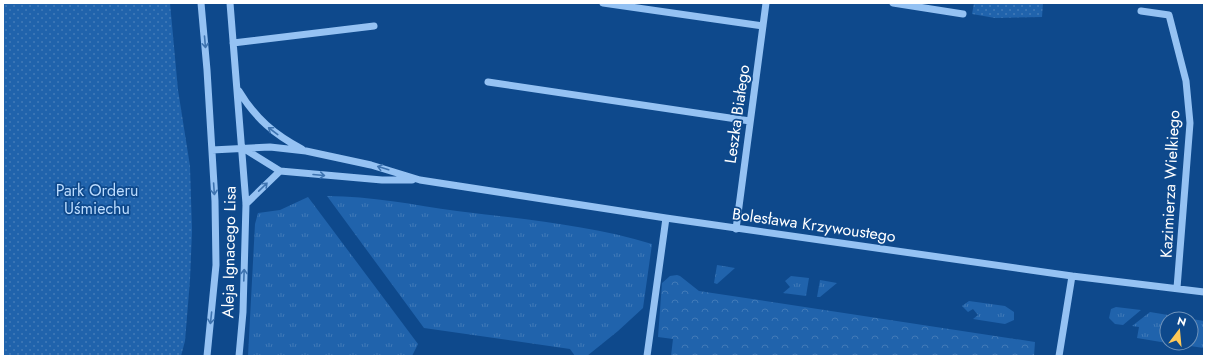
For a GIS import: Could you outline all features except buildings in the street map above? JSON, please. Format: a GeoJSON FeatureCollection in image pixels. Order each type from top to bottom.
{"type":"FeatureCollection","features":[{"type":"Feature","properties":{"kind":"street","name":"Aleja Ignacego Lisa"},"geometry":{"type":"LineString","coordinates":[[201,3],[212,150],[216,265],[206,356]]}},
{"type":"Feature","properties":{"kind":"street","name":"Aleja Ignacego Lisa"},"geometry":{"type":"LineString","coordinates":[[230,3],[246,204],[243,312],[239,356]]}},
{"type":"Feature","properties":{"kind":"street"},"geometry":{"type":"LineString","coordinates":[[603,3],[764,26]]}},
{"type":"Feature","properties":{"kind":"street","name":"Leszka Białego"},"geometry":{"type":"LineString","coordinates":[[736,229],[766,3]]}},
{"type":"Feature","properties":{"kind":"street"},"geometry":{"type":"LineString","coordinates":[[893,3],[963,14]]}},
{"type":"Feature","properties":{"kind":"street","name":"Kazimierza Wielkiego"},"geometry":{"type":"LineString","coordinates":[[1141,10],[1169,15],[1186,81],[1190,123],[1177,288]]}},
{"type":"Feature","properties":{"kind":"street"},"geometry":{"type":"LineString","coordinates":[[233,43],[374,26]]}},
{"type":"Feature","properties":{"kind":"street"},"geometry":{"type":"LineString","coordinates":[[488,82],[750,122]]}},
{"type":"Feature","properties":{"kind":"street","name":"Bolesława Krzywoustego"},"geometry":{"type":"LineString","coordinates":[[237,90],[250,109],[264,124],[285,140],[306,151]]}},
{"type":"Feature","properties":{"kind":"street","name":"Bolesława Krzywoustego"},"geometry":{"type":"LineString","coordinates":[[242,148],[270,147],[306,151],[371,165],[420,180],[736,229],[1072,276],[1204,292]]}},
{"type":"Feature","properties":{"kind":"street"},"geometry":{"type":"LineString","coordinates":[[212,150],[242,148]]}},
{"type":"Feature","properties":{"kind":"street","name":"Bolesława Krzywoustego"},"geometry":{"type":"LineString","coordinates":[[242,148],[280,171],[382,180],[420,180]]}},
{"type":"Feature","properties":{"kind":"street"},"geometry":{"type":"LineString","coordinates":[[246,204],[280,171]]}},
{"type":"Feature","properties":{"kind":"street"},"geometry":{"type":"LineString","coordinates":[[647,356],[666,218]]}},
{"type":"Feature","properties":{"kind":"street"},"geometry":{"type":"LineString","coordinates":[[1058,356],[1072,276]]}},
{"type":"Feature","properties":{"kind":"green space","name":"Park Orderu Uśmiechu"},"geometry":{"type":"Polygon","coordinates":[[[3,3],[170,3],[178,90],[190,166],[192,231],[190,280],[185,341],[181,356],[3,356],[3,3]]]}},
{"type":"Feature","properties":{"kind":"green space"},"geometry":{"type":"Polygon","coordinates":[[[974,3],[1043,3],[1042,17],[995,18],[972,14],[974,3]]]}},
{"type":"Feature","properties":{"kind":"green space"},"geometry":{"type":"Polygon","coordinates":[[[327,196],[376,199],[555,223],[628,237],[652,244],[643,308],[587,356],[575,356],[570,349],[424,328],[327,196]]]}},
{"type":"Feature","properties":{"kind":"green space"},"geometry":{"type":"Polygon","coordinates":[[[308,197],[418,344],[412,356],[248,356],[255,224],[258,213],[280,210],[308,197]]]}},
{"type":"Feature","properties":{"kind":"green space"},"geometry":{"type":"Polygon","coordinates":[[[717,265],[735,268],[717,284],[714,283],[717,265]]]}},
{"type":"Feature","properties":{"kind":"green space"},"geometry":{"type":"Polygon","coordinates":[[[677,275],[699,291],[1035,342],[1034,356],[671,356],[673,339],[658,337],[662,283],[670,276],[677,275]]]}},
{"type":"Feature","properties":{"kind":"green space"},"geometry":{"type":"Polygon","coordinates":[[[791,276],[809,278],[806,296],[783,293],[790,287],[785,281],[791,276]]]}},
{"type":"Feature","properties":{"kind":"green space"},"geometry":{"type":"Polygon","coordinates":[[[820,280],[837,283],[820,297],[817,297],[820,280]]]}},
{"type":"Feature","properties":{"kind":"green space"},"geometry":{"type":"Polygon","coordinates":[[[969,301],[1005,306],[1014,312],[1014,320],[1005,324],[973,319],[978,315],[973,309],[968,312],[962,306],[969,301]]]}},
{"type":"Feature","properties":{"kind":"green space"},"geometry":{"type":"Polygon","coordinates":[[[1116,307],[1141,310],[1123,325],[1115,324],[1109,318],[1111,309],[1116,307]]]}},
{"type":"Feature","properties":{"kind":"green space"},"geometry":{"type":"Polygon","coordinates":[[[1150,312],[1159,314],[1159,342],[1137,338],[1139,327],[1132,326],[1150,312]]]}},
{"type":"Feature","properties":{"kind":"green space"},"geometry":{"type":"Polygon","coordinates":[[[1199,320],[1204,321],[1204,348],[1199,347],[1199,320]]]}}]}
